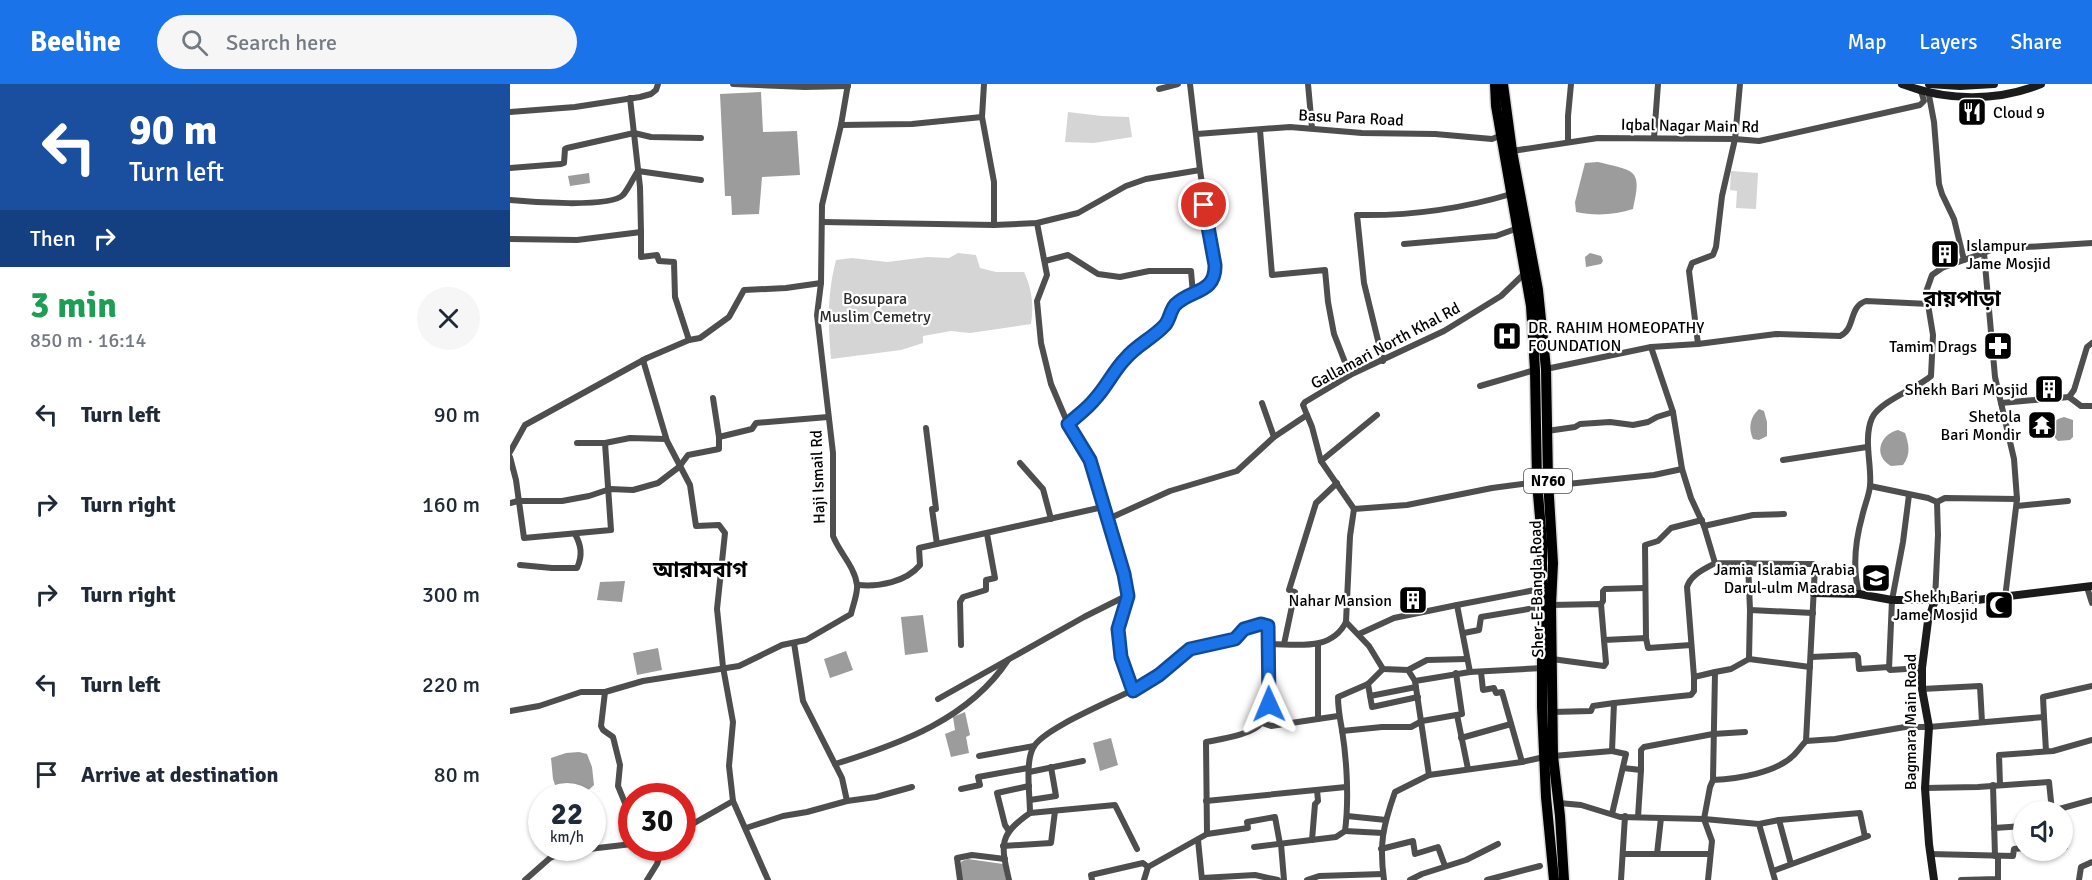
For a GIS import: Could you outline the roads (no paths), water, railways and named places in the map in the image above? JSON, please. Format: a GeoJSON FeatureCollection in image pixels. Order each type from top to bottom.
{"type":"FeatureCollection","features":[{"type":"Feature","properties":{"kind":"highway","name":"Sher-E-Bangla Road"},"geometry":{"type":"LineString","coordinates":[[1495,84],[1496,106],[1518,228],[1538,290],[1546,369],[1547,431],[1540,589],[1546,606],[1552,659],[1548,818],[1554,880]]}},
{"type":"Feature","properties":{"kind":"highway","name":"Sher-E-Bangla Road"},"geometry":{"type":"LineString","coordinates":[[1503,84],[1531,306],[1537,482],[1545,493],[1553,563],[1546,606],[1542,706],[1559,803],[1564,880]]}},
{"type":"Feature","properties":{"kind":"highway"},"geometry":{"type":"LineString","coordinates":[[1548,818],[1560,816]]}},
{"type":"Feature","properties":{"kind":"street"},"geometry":{"type":"LineString","coordinates":[[510,112],[575,107],[640,97],[651,94],[656,90],[658,84]]}},
{"type":"Feature","properties":{"kind":"street"},"geometry":{"type":"LineString","coordinates":[[732,84],[805,87],[848,85]]}},
{"type":"Feature","properties":{"kind":"street"},"geometry":{"type":"LineString","coordinates":[[984,84],[982,117],[994,182],[994,225]]}},
{"type":"Feature","properties":{"kind":"street"},"geometry":{"type":"LineString","coordinates":[[1159,89],[1178,84]]}},
{"type":"Feature","properties":{"kind":"street"},"geometry":{"type":"LineString","coordinates":[[1068,424],[1095,400],[1123,361],[1137,346],[1166,324],[1177,303],[1211,281],[1215,274],[1190,84]]}},
{"type":"Feature","properties":{"kind":"street"},"geometry":{"type":"LineString","coordinates":[[1308,84],[1312,128]]}},
{"type":"Feature","properties":{"kind":"street"},"geometry":{"type":"LineString","coordinates":[[1568,142],[1571,84]]}},
{"type":"Feature","properties":{"kind":"street"},"geometry":{"type":"LineString","coordinates":[[1654,138],[1658,84]]}},
{"type":"Feature","properties":{"kind":"street"},"geometry":{"type":"LineString","coordinates":[[1698,344],[1689,271],[1692,263],[1713,255],[1716,247],[1722,196],[1735,139],[1740,84]]}},
{"type":"Feature","properties":{"kind":"street"},"geometry":{"type":"LineString","coordinates":[[1902,84],[1992,97],[2023,91],[2041,84]]}},
{"type":"Feature","properties":{"kind":"street"},"geometry":{"type":"LineString","coordinates":[[1926,88],[1994,84]]}},
{"type":"Feature","properties":{"kind":"street","name":"Haji Ismail Rd"},"geometry":{"type":"LineString","coordinates":[[848,85],[822,205],[817,315],[833,453],[833,536],[837,548],[850,565],[858,585]]}},
{"type":"Feature","properties":{"kind":"street"},"geometry":{"type":"LineString","coordinates":[[1926,88],[1934,122],[1939,184],[1954,219],[1964,260]]}},
{"type":"Feature","properties":{"kind":"street","name":"Iqbal Nagar Main Rd"},"geometry":{"type":"LineString","coordinates":[[1512,151],[1598,138],[1759,141],[1920,105],[1924,101],[1926,88]]}},
{"type":"Feature","properties":{"kind":"street"},"geometry":{"type":"LineString","coordinates":[[640,97],[630,98],[642,204],[641,257],[657,255],[660,261],[674,262],[675,297],[689,340]]}},
{"type":"Feature","properties":{"kind":"street"},"geometry":{"type":"LineString","coordinates":[[841,125],[912,124],[982,117]]}},
{"type":"Feature","properties":{"kind":"street","name":"Basu Para Road"},"geometry":{"type":"LineString","coordinates":[[1197,134],[1290,127],[1492,139],[1502,135]]}},
{"type":"Feature","properties":{"kind":"street"},"geometry":{"type":"LineString","coordinates":[[1260,130],[1272,275],[1325,270],[1334,334],[1350,375]]}},
{"type":"Feature","properties":{"kind":"street"},"geometry":{"type":"LineString","coordinates":[[510,168],[561,164],[564,163],[567,148],[634,133],[651,137],[700,138]]}},
{"type":"Feature","properties":{"kind":"street"},"geometry":{"type":"LineString","coordinates":[[822,222],[994,225],[1037,223],[1078,213],[1126,186],[1146,179],[1200,170]]}},
{"type":"Feature","properties":{"kind":"street"},"geometry":{"type":"LineString","coordinates":[[638,171],[701,180]]}},
{"type":"Feature","properties":{"kind":"street"},"geometry":{"type":"LineString","coordinates":[[510,200],[580,203],[614,201],[623,195],[638,171]]}},
{"type":"Feature","properties":{"kind":"street"},"geometry":{"type":"LineString","coordinates":[[1383,361],[1364,284],[1357,216],[1391,216],[1444,210],[1476,205],[1511,194]]}},
{"type":"Feature","properties":{"kind":"street"},"geometry":{"type":"LineString","coordinates":[[1037,223],[1047,275],[1036,301],[1041,343],[1051,384],[1068,424],[1090,460],[1124,574],[1128,596],[1118,629],[1121,657],[1133,691]]}},
{"type":"Feature","properties":{"kind":"street"},"geometry":{"type":"LineString","coordinates":[[1404,244],[1496,236],[1518,228]]}},
{"type":"Feature","properties":{"kind":"street"},"geometry":{"type":"LineString","coordinates":[[510,239],[578,240],[641,232]]}},
{"type":"Feature","properties":{"kind":"street"},"geometry":{"type":"LineString","coordinates":[[1859,594],[1855,558],[1870,486],[1867,447],[1872,417],[1888,402],[1912,387],[1924,383],[1931,376],[1933,335],[1926,292],[1932,275],[1941,268],[1995,249],[2092,243]]}},
{"type":"Feature","properties":{"kind":"street"},"geometry":{"type":"LineString","coordinates":[[1984,253],[1995,377],[2014,459],[2017,502],[2005,598]]}},
{"type":"Feature","properties":{"kind":"street"},"geometry":{"type":"LineString","coordinates":[[1045,261],[1068,255],[1098,274],[1120,278],[1149,271],[1191,270],[1193,294]]}},
{"type":"Feature","properties":{"kind":"street","name":"Gallamari North Khal Rd"},"geometry":{"type":"LineString","coordinates":[[1108,519],[1170,491],[1237,471],[1274,437],[1307,415],[1303,405],[1305,402],[1350,375],[1383,361],[1463,320],[1501,296],[1526,273]]}},
{"type":"Feature","properties":{"kind":"street"},"geometry":{"type":"LineString","coordinates":[[510,452],[525,424],[643,360],[689,340],[700,338],[729,317],[744,290],[786,288],[820,283]]}},
{"type":"Feature","properties":{"kind":"street"},"geometry":{"type":"LineString","coordinates":[[1546,369],[1651,347],[1698,344],[1776,334],[1840,336],[1848,331],[1856,307],[1860,303],[1866,301],[1929,304]]}},
{"type":"Feature","properties":{"kind":"street"},"geometry":{"type":"LineString","coordinates":[[2069,397],[2074,390],[2087,347],[2092,343]]}},
{"type":"Feature","properties":{"kind":"street"},"geometry":{"type":"LineString","coordinates":[[1651,347],[1673,412],[1682,469],[1691,498],[1713,549],[1715,563]]}},
{"type":"Feature","properties":{"kind":"street"},"geometry":{"type":"LineString","coordinates":[[643,360],[666,440],[690,485],[696,526],[719,525],[724,533],[717,609],[723,667],[733,722],[729,766],[733,801],[768,880]]}},
{"type":"Feature","properties":{"kind":"street"},"geometry":{"type":"LineString","coordinates":[[1479,386],[1534,370]]}},
{"type":"Feature","properties":{"kind":"street"},"geometry":{"type":"LineString","coordinates":[[2001,403],[2069,397],[2081,406],[2092,406]]}},
{"type":"Feature","properties":{"kind":"street"},"geometry":{"type":"LineString","coordinates":[[510,503],[562,501],[610,489],[633,490],[658,483],[679,467],[688,454],[718,449],[719,437],[713,398]]}},
{"type":"Feature","properties":{"kind":"street"},"geometry":{"type":"LineString","coordinates":[[1262,404],[1274,437]]}},
{"type":"Feature","properties":{"kind":"street"},"geometry":{"type":"LineString","coordinates":[[1547,431],[1575,427],[1580,424],[1633,425],[1673,412]]}},
{"type":"Feature","properties":{"kind":"street"},"geometry":{"type":"LineString","coordinates":[[1268,642],[1268,644],[1318,645],[1338,633],[1346,622],[1350,536],[1354,509],[1321,461],[1307,415]]}},
{"type":"Feature","properties":{"kind":"street"},"geometry":{"type":"LineString","coordinates":[[1321,461],[1377,415]]}},
{"type":"Feature","properties":{"kind":"street"},"geometry":{"type":"LineString","coordinates":[[719,437],[752,429],[756,423],[828,417]]}},
{"type":"Feature","properties":{"kind":"street"},"geometry":{"type":"LineString","coordinates":[[926,428],[936,509],[932,509],[937,544]]}},
{"type":"Feature","properties":{"kind":"street"},"geometry":{"type":"LineString","coordinates":[[577,444],[605,443],[630,438],[666,440]]}},
{"type":"Feature","properties":{"kind":"street"},"geometry":{"type":"LineString","coordinates":[[510,457],[516,480],[524,538],[612,530],[605,443]]}},
{"type":"Feature","properties":{"kind":"street"},"geometry":{"type":"LineString","coordinates":[[1783,460],[1867,447]]}},
{"type":"Feature","properties":{"kind":"street"},"geometry":{"type":"LineString","coordinates":[[1020,463],[1042,489],[1052,519]]}},
{"type":"Feature","properties":{"kind":"street"},"geometry":{"type":"LineString","coordinates":[[1545,493],[1682,469]]}},
{"type":"Feature","properties":{"kind":"street"},"geometry":{"type":"LineString","coordinates":[[1354,509],[1407,505],[1492,488],[1537,482]]}},
{"type":"Feature","properties":{"kind":"street"},"geometry":{"type":"LineString","coordinates":[[1284,644],[1295,592],[1289,590],[1316,503],[1337,483]]}},
{"type":"Feature","properties":{"kind":"street"},"geometry":{"type":"LineString","coordinates":[[1870,486],[1937,501],[1945,498],[2017,502],[2068,501]]}},
{"type":"Feature","properties":{"kind":"street"},"geometry":{"type":"LineString","coordinates":[[1889,667],[1892,600],[1909,495]]}},
{"type":"Feature","properties":{"kind":"street"},"geometry":{"type":"LineString","coordinates":[[1935,600],[1937,501]]}},
{"type":"Feature","properties":{"kind":"street"},"geometry":{"type":"LineString","coordinates":[[510,711],[539,706],[581,692],[605,692],[643,681],[739,666],[782,645],[806,640],[851,614],[858,585],[894,581],[913,573],[920,565],[919,548],[1103,507]]}},
{"type":"Feature","properties":{"kind":"street"},"geometry":{"type":"LineString","coordinates":[[1691,645],[1648,648],[1645,588],[1646,544],[1659,541],[1671,528],[1753,515],[1784,514]]}},
{"type":"Feature","properties":{"kind":"street"},"geometry":{"type":"LineString","coordinates":[[520,565],[577,568],[580,544],[574,534]]}},
{"type":"Feature","properties":{"kind":"street"},"geometry":{"type":"LineString","coordinates":[[961,645],[960,602],[963,597],[986,590],[986,580],[995,578],[987,534]]}},
{"type":"Feature","properties":{"kind":"street"},"geometry":{"type":"LineString","coordinates":[[1552,712],[1591,711],[1593,705],[1691,696],[1694,691],[1694,677],[1687,587],[1689,581],[1715,563],[1813,564],[1815,567],[1814,593],[1806,741],[1793,757],[1778,766],[1746,777],[1713,780]]}},
{"type":"Feature","properties":{"kind":"street"},"geometry":{"type":"LineString","coordinates":[[1748,563],[1749,659]]}},
{"type":"Feature","properties":{"kind":"street"},"geometry":{"type":"LineString","coordinates":[[1814,593],[1859,594],[1892,600],[1977,600],[2089,587],[2092,603]]}},
{"type":"Feature","properties":{"kind":"street"},"geometry":{"type":"LineString","coordinates":[[1552,659],[1604,666],[1606,663],[1601,604],[1604,601],[1603,591],[1605,589],[1645,588]]}},
{"type":"Feature","properties":{"kind":"street"},"geometry":{"type":"LineString","coordinates":[[1359,634],[1394,618],[1540,589]]}},
{"type":"Feature","properties":{"kind":"street"},"geometry":{"type":"LineString","coordinates":[[938,699],[1128,596]]}},
{"type":"Feature","properties":{"kind":"street","name":"Bagmara Main Road"},"geometry":{"type":"LineString","coordinates":[[1934,880],[1925,788],[1929,727],[1922,689],[1922,668],[1928,621],[1935,600]]}},
{"type":"Feature","properties":{"kind":"street"},"geometry":{"type":"LineString","coordinates":[[1464,633],[1479,630],[1481,617],[1546,606],[1601,604]]}},
{"type":"Feature","properties":{"kind":"street"},"geometry":{"type":"LineString","coordinates":[[1457,605],[1470,672]]}},
{"type":"Feature","properties":{"kind":"street"},"geometry":{"type":"LineString","coordinates":[[1750,610],[1813,613]]}},
{"type":"Feature","properties":{"kind":"street"},"geometry":{"type":"LineString","coordinates":[[1346,622],[1369,645],[1383,669]]}},
{"type":"Feature","properties":{"kind":"street"},"geometry":{"type":"LineString","coordinates":[[1030,813],[1029,770],[1032,748],[1042,738],[1063,724],[1133,691],[1159,675],[1190,649],[1235,639],[1244,629],[1261,624],[1268,626],[1269,704],[1262,723],[1244,733],[1206,742],[1207,834]]}},
{"type":"Feature","properties":{"kind":"street"},"geometry":{"type":"LineString","coordinates":[[1604,640],[1646,638]]}},
{"type":"Feature","properties":{"kind":"street"},"geometry":{"type":"LineString","coordinates":[[794,643],[803,701],[842,778],[847,801]]}},
{"type":"Feature","properties":{"kind":"street"},"geometry":{"type":"LineString","coordinates":[[1318,645],[1318,719]]}},
{"type":"Feature","properties":{"kind":"street"},"geometry":{"type":"LineString","coordinates":[[1811,657],[1856,655],[1859,669],[1922,668]]}},
{"type":"Feature","properties":{"kind":"street"},"geometry":{"type":"LineString","coordinates":[[835,764],[883,749],[919,734],[957,712],[977,697],[1001,672],[1010,658]]}},
{"type":"Feature","properties":{"kind":"street"},"geometry":{"type":"LineString","coordinates":[[1345,831],[1346,787],[1338,697],[1368,684],[1383,669],[1408,670],[1427,660],[1467,659]]}},
{"type":"Feature","properties":{"kind":"street"},"geometry":{"type":"LineString","coordinates":[[1694,677],[1731,669],[1749,659],[1810,667]]}},
{"type":"Feature","properties":{"kind":"street"},"geometry":{"type":"LineString","coordinates":[[1370,696],[1456,673],[1543,668]]}},
{"type":"Feature","properties":{"kind":"street"},"geometry":{"type":"LineString","coordinates":[[1408,670],[1416,684],[1430,776]]}},
{"type":"Feature","properties":{"kind":"street"},"geometry":{"type":"LineString","coordinates":[[1481,672],[1483,690],[1494,688],[1496,693],[1502,692],[1522,762]]}},
{"type":"Feature","properties":{"kind":"street"},"geometry":{"type":"LineString","coordinates":[[1708,880],[1712,841],[1704,819],[1713,780],[1715,672]]}},
{"type":"Feature","properties":{"kind":"street"},"geometry":{"type":"LineString","coordinates":[[1342,731],[1411,727],[1422,721],[1462,714],[1456,673]]}},
{"type":"Feature","properties":{"kind":"street"},"geometry":{"type":"LineString","coordinates":[[1368,684],[1372,707],[1418,697]]}},
{"type":"Feature","properties":{"kind":"street"},"geometry":{"type":"LineString","coordinates":[[1922,689],[1980,686],[1982,722]]}},
{"type":"Feature","properties":{"kind":"street"},"geometry":{"type":"LineString","coordinates":[[2046,751],[2043,697],[2092,686]]}},
{"type":"Feature","properties":{"kind":"street"},"geometry":{"type":"LineString","coordinates":[[605,692],[601,726],[613,737],[620,765],[618,783]]}},
{"type":"Feature","properties":{"kind":"street"},"geometry":{"type":"LineString","coordinates":[[1612,751],[1614,704]]}},
{"type":"Feature","properties":{"kind":"street"},"geometry":{"type":"LineString","coordinates":[[1457,715],[1468,769]]}},
{"type":"Feature","properties":{"kind":"street"},"geometry":{"type":"LineString","coordinates":[[1262,723],[1271,726],[1338,716]]}},
{"type":"Feature","properties":{"kind":"street"},"geometry":{"type":"LineString","coordinates":[[1806,741],[1835,739],[1905,727],[2044,717]]}},
{"type":"Feature","properties":{"kind":"street"},"geometry":{"type":"LineString","coordinates":[[1461,738],[1510,724]]}},
{"type":"Feature","properties":{"kind":"street"},"geometry":{"type":"LineString","coordinates":[[1638,816],[1641,750],[1644,747],[1713,734],[1745,732]]}},
{"type":"Feature","properties":{"kind":"street"},"geometry":{"type":"LineString","coordinates":[[1961,880],[1998,879],[1994,828],[1999,755],[2046,751],[2092,740]]}},
{"type":"Feature","properties":{"kind":"street"},"geometry":{"type":"LineString","coordinates":[[979,756],[1035,746]]}},
{"type":"Feature","properties":{"kind":"street"},"geometry":{"type":"LineString","coordinates":[[1307,880],[1319,876],[1383,877],[1381,849],[1383,833],[1395,792],[1430,776],[1549,756],[1612,751],[1626,754],[1612,814]]}},
{"type":"Feature","properties":{"kind":"street"},"geometry":{"type":"LineString","coordinates":[[961,789],[980,784],[978,777],[1083,761]]}},
{"type":"Feature","properties":{"kind":"street"},"geometry":{"type":"LineString","coordinates":[[1030,800],[1056,796],[1051,767]]}},
{"type":"Feature","properties":{"kind":"street"},"geometry":{"type":"LineString","coordinates":[[1623,768],[1641,770]]}},
{"type":"Feature","properties":{"kind":"street"},"geometry":{"type":"LineString","coordinates":[[1925,788],[2049,782],[2052,811],[2092,800]]}},
{"type":"Feature","properties":{"kind":"street"},"geometry":{"type":"LineString","coordinates":[[1009,831],[1005,825],[997,793],[1029,786]]}},
{"type":"Feature","properties":{"kind":"street"},"geometry":{"type":"LineString","coordinates":[[746,828],[783,816],[847,801],[876,797],[912,787]]}},
{"type":"Feature","properties":{"kind":"street"},"geometry":{"type":"LineString","coordinates":[[1206,801],[1346,787]]}},
{"type":"Feature","properties":{"kind":"street"},"geometry":{"type":"LineString","coordinates":[[1312,840],[1318,801],[1317,790]]}},
{"type":"Feature","properties":{"kind":"street"},"geometry":{"type":"LineString","coordinates":[[696,822],[733,801]]}},
{"type":"Feature","properties":{"kind":"street"},"geometry":{"type":"LineString","coordinates":[[1559,803],[1625,816],[1759,824],[1779,820],[1860,813],[1866,836],[1773,871]]}},
{"type":"Feature","properties":{"kind":"street"},"geometry":{"type":"LineString","coordinates":[[1009,880],[1003,846],[1013,825],[1030,813],[1115,806],[1137,849]]}},
{"type":"Feature","properties":{"kind":"street"},"geometry":{"type":"LineString","coordinates":[[1003,846],[1051,843],[1054,811]]}},
{"type":"Feature","properties":{"kind":"street"},"geometry":{"type":"LineString","coordinates":[[1347,816],[1386,820]]}},
{"type":"Feature","properties":{"kind":"street"},"geometry":{"type":"LineString","coordinates":[[1622,880],[1625,816]]}},
{"type":"Feature","properties":{"kind":"street"},"geometry":{"type":"LineString","coordinates":[[1144,880],[1148,867],[1207,834],[1248,828],[1247,822],[1275,817],[1281,844],[1284,880]]}},
{"type":"Feature","properties":{"kind":"street"},"geometry":{"type":"LineString","coordinates":[[1657,854],[1660,818]]}},
{"type":"Feature","properties":{"kind":"street"},"geometry":{"type":"LineString","coordinates":[[1779,820],[1791,864]]}},
{"type":"Feature","properties":{"kind":"street"},"geometry":{"type":"LineString","coordinates":[[1759,824],[1775,880]]}},
{"type":"Feature","properties":{"kind":"street"},"geometry":{"type":"LineString","coordinates":[[1994,828],[2013,827]]}},
{"type":"Feature","properties":{"kind":"street"},"geometry":{"type":"LineString","coordinates":[[1254,848],[1336,837],[1345,831],[1383,833]]}},
{"type":"Feature","properties":{"kind":"street"},"geometry":{"type":"LineString","coordinates":[[1198,840],[1202,879],[1255,875],[1278,880]]}},
{"type":"Feature","properties":{"kind":"street"},"geometry":{"type":"LineString","coordinates":[[1381,849],[1413,841],[1415,854],[1438,847],[1445,866]]}},
{"type":"Feature","properties":{"kind":"street"},"geometry":{"type":"LineString","coordinates":[[1410,880],[1466,860],[1498,844]]}},
{"type":"Feature","properties":{"kind":"street"},"geometry":{"type":"LineString","coordinates":[[525,880],[550,858],[563,852],[618,846]]}},
{"type":"Feature","properties":{"kind":"street"},"geometry":{"type":"LineString","coordinates":[[1623,854],[1710,854]]}},
{"type":"Feature","properties":{"kind":"street"},"geometry":{"type":"LineString","coordinates":[[1930,854],[2013,856]]}},
{"type":"Feature","properties":{"kind":"street"},"geometry":{"type":"LineString","coordinates":[[960,880],[957,858],[972,855],[1005,859]]}},
{"type":"Feature","properties":{"kind":"street"},"geometry":{"type":"LineString","coordinates":[[647,880],[658,861]]}},
{"type":"Feature","properties":{"kind":"street"},"geometry":{"type":"LineString","coordinates":[[2079,880],[2081,867],[2092,862]]}},
{"type":"Feature","properties":{"kind":"street"},"geometry":{"type":"LineString","coordinates":[[1092,880],[1091,875],[1143,863],[1148,867]]}},
{"type":"Feature","properties":{"kind":"street"},"geometry":{"type":"LineString","coordinates":[[1487,880],[1540,866]]}},
{"type":"Feature","properties":{"kind":"place","name":"Cloud 9"},"geometry":{"type":"Point","coordinates":[1972,112]}},
{"type":"Feature","properties":{"kind":"place","name":"Islampur Jame Mosjid"},"geometry":{"type":"Point","coordinates":[1945,254]}},
{"type":"Feature","properties":{"kind":"place","name":"DR. RAHIM HOMEOPATHY FOUNDATION"},"geometry":{"type":"Point","coordinates":[1507,336]}},
{"type":"Feature","properties":{"kind":"place","name":"Tamim Drags"},"geometry":{"type":"Point","coordinates":[1998,346]}},
{"type":"Feature","properties":{"kind":"place","name":"Shekh Bari Mosjid"},"geometry":{"type":"Point","coordinates":[2049,389]}},
{"type":"Feature","properties":{"kind":"place","name":"Shetola Bari Mondir"},"geometry":{"type":"Point","coordinates":[2042,425]}},
{"type":"Feature","properties":{"kind":"place","name":"Jamia Islamia Arabia Darul-ulm Madrasa"},"geometry":{"type":"Point","coordinates":[1876,578]}},
{"type":"Feature","properties":{"kind":"place","name":"Nahar Mansion"},"geometry":{"type":"Point","coordinates":[1413,600]}},
{"type":"Feature","properties":{"kind":"place","name":"Shekh Bari Jame Mosjid"},"geometry":{"type":"Point","coordinates":[1999,605]}},
{"type":"Feature","properties":{"kind":"district","name":"রায়পাড়া"},"geometry":{"type":"Point","coordinates":[1962,298]}},
{"type":"Feature","properties":{"kind":"district","name":"আরামবাগ"},"geometry":{"type":"Point","coordinates":[700,569]}},
{"type":"Feature","properties":{"kind":"park label","name":"Bosupara Muslim Cemetry"},"geometry":{"type":"Point","coordinates":[875,307]}}]}
